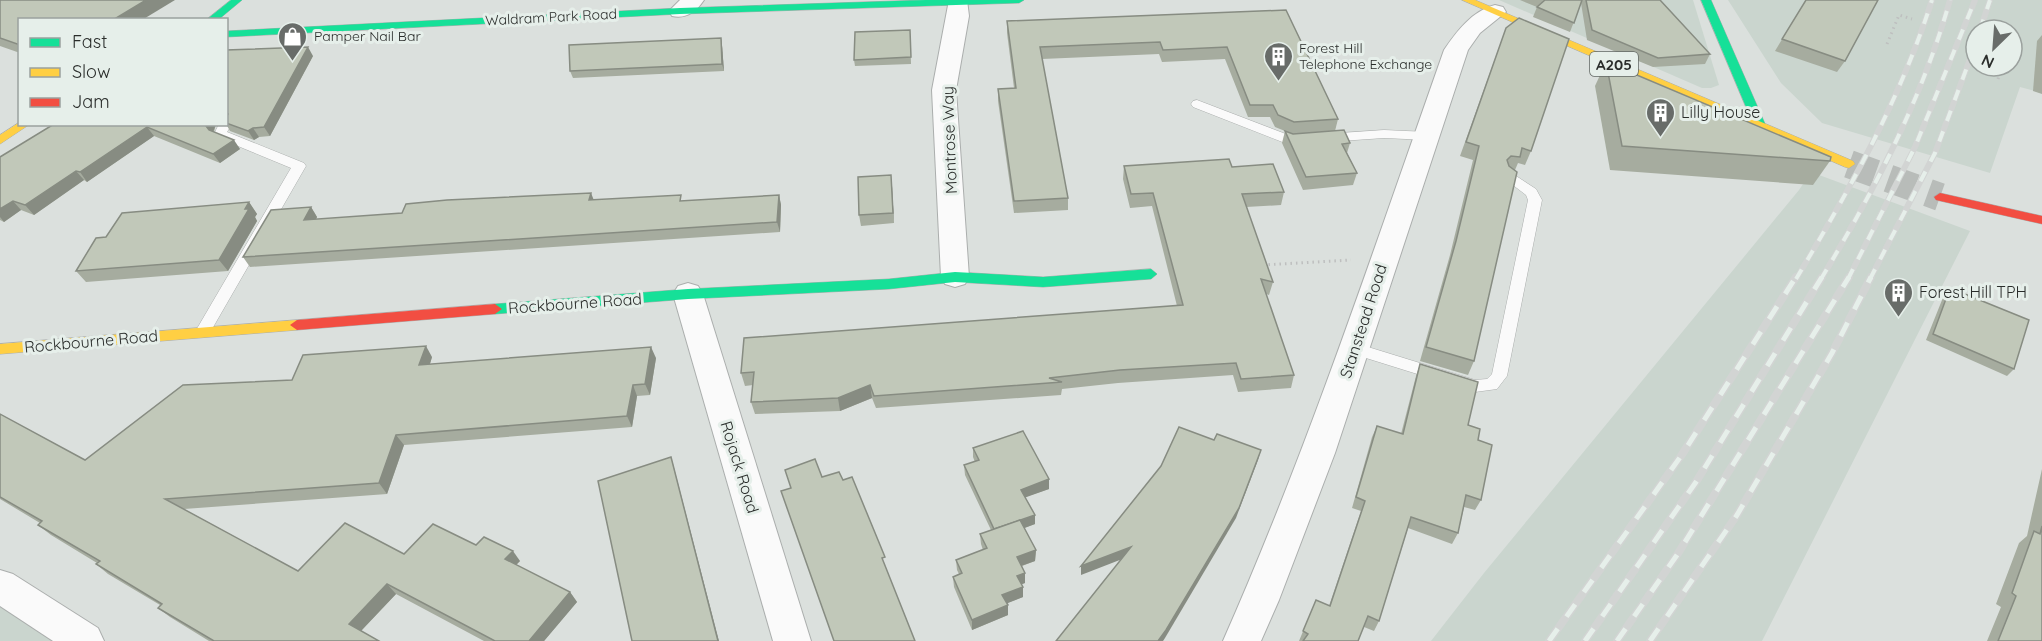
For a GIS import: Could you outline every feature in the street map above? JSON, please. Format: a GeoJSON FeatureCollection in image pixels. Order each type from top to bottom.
{"type":"FeatureCollection","features":[{"type":"Feature","properties":{"kind":"main road"},"geometry":{"type":"LineString","coordinates":[[214,18],[237,0]]}},
{"type":"Feature","properties":{"kind":"main road","name":"Waldram Park Road"},"geometry":{"type":"LineString","coordinates":[[228,34],[686,5],[958,3],[1019,0]]}},
{"type":"Feature","properties":{"kind":"main road","name":"A205"},"geometry":{"type":"LineString","coordinates":[[1467,0],[1849,164]]}},
{"type":"Feature","properties":{"kind":"main road"},"geometry":{"type":"LineString","coordinates":[[1706,0],[1760,126]]}},
{"type":"Feature","properties":{"kind":"main road"},"geometry":{"type":"LineString","coordinates":[[0,140],[22,126]]}},
{"type":"Feature","properties":{"kind":"main road"},"geometry":{"type":"LineString","coordinates":[[1940,197],[2042,220]]}},
{"type":"Feature","properties":{"kind":"main road","name":"Rockbourne Road"},"geometry":{"type":"LineString","coordinates":[[0,350],[688,294],[889,284],[955,278],[1042,282],[1151,274]]}},
{"type":"Feature","properties":{"kind":"street","name":"Montrose Way"},"geometry":{"type":"LineString","coordinates":[[955,278],[944,90],[958,16],[958,3]]}},
{"type":"Feature","properties":{"kind":"street","name":"Stanstead Road"},"geometry":{"type":"LineString","coordinates":[[1242,641],[1262,600],[1318,453],[1456,50],[1472,28],[1495,12]]}},
{"type":"Feature","properties":{"kind":"street","name":"Rojack Road"},"geometry":{"type":"LineString","coordinates":[[688,294],[792,641]]}},
{"type":"Feature","properties":{"kind":"street"},"geometry":{"type":"LineString","coordinates":[[0,586],[85,641]]}},
{"type":"Feature","properties":{"kind":"lane"},"geometry":{"type":"LineString","coordinates":[[1197,104],[1290,140],[1384,134],[1428,136]]}},
{"type":"Feature","properties":{"kind":"lane"},"geometry":{"type":"LineString","coordinates":[[203,332],[299,165],[220,134],[225,126]]}},
{"type":"Feature","properties":{"kind":"lane"},"geometry":{"type":"LineString","coordinates":[[1355,349],[1474,386],[1491,385],[1499,376],[1536,200],[1531,192],[1510,176]]}},
{"type":"Feature","properties":{"kind":"path"},"geometry":{"type":"LineString","coordinates":[[1887,44],[1899,15],[1912,19]]}},
{"type":"Feature","properties":{"kind":"path"},"geometry":{"type":"LineString","coordinates":[[1262,266],[1358,260]]}},
{"type":"Feature","properties":{"kind":"shaded area"},"geometry":{"type":"Polygon","coordinates":[[[1499,0],[1693,0],[1719,85],[1702,88],[1499,0]]]}},
{"type":"Feature","properties":{"kind":"shaded area"},"geometry":{"type":"Polygon","coordinates":[[[1728,0],[2042,0],[2042,93],[2020,87],[1990,173],[1822,123],[1781,83],[1728,0]]]}},
{"type":"Feature","properties":{"kind":"shaded area"},"geometry":{"type":"Polygon","coordinates":[[[1811,172],[1970,231],[1762,641],[1431,641],[1484,573],[1799,190],[1811,172]]]}},
{"type":"Feature","properties":{"kind":"shaded area"},"geometry":{"type":"Polygon","coordinates":[[[0,586],[85,641],[0,641],[0,586]]]}},
{"type":"Feature","properties":{"kind":"building"},"geometry":{"type":"Polygon","coordinates":[[[0,0],[146,0],[116,18],[18,18],[18,44],[0,38],[0,0]]]}},
{"type":"Feature","properties":{"kind":"building"},"geometry":{"type":"Polygon","coordinates":[[[1545,0],[1582,0],[1574,23],[1537,7],[1545,0]]]}},
{"type":"Feature","properties":{"kind":"building"},"geometry":{"type":"Polygon","coordinates":[[[1586,0],[1660,0],[1710,54],[1658,58],[1592,30],[1586,0]]]}},
{"type":"Feature","properties":{"kind":"building"},"geometry":{"type":"Polygon","coordinates":[[[1806,0],[1878,0],[1845,61],[1782,39],[1806,0]]]}},
{"type":"Feature","properties":{"kind":"building"},"geometry":{"type":"Polygon","coordinates":[[[1286,10],[1338,119],[1294,122],[1278,115],[1273,105],[1250,105],[1227,47],[1163,50],[1160,42],[1040,47],[1068,198],[1014,201],[998,89],[1016,88],[1007,21],[1286,10]]]}},
{"type":"Feature","properties":{"kind":"building"},"geometry":{"type":"Polygon","coordinates":[[[1519,18],[1569,39],[1531,151],[1522,148],[1520,157],[1511,156],[1507,160],[1509,166],[1517,172],[1474,361],[1426,347],[1456,241],[1479,146],[1466,142],[1506,28],[1519,18]]]}},
{"type":"Feature","properties":{"kind":"building"},"geometry":{"type":"Polygon","coordinates":[[[910,30],[911,57],[854,60],[855,32],[910,30]]]}},
{"type":"Feature","properties":{"kind":"building"},"geometry":{"type":"Polygon","coordinates":[[[721,38],[722,64],[570,71],[569,45],[721,38]]]}},
{"type":"Feature","properties":{"kind":"building"},"geometry":{"type":"Polygon","coordinates":[[[308,47],[264,127],[248,131],[228,124],[228,50],[308,47]]]}},
{"type":"Feature","properties":{"kind":"building"},"geometry":{"type":"Polygon","coordinates":[[[1606,62],[1831,157],[1830,161],[1622,146],[1606,62]]]}},
{"type":"Feature","properties":{"kind":"building"},"geometry":{"type":"Polygon","coordinates":[[[51,126],[206,126],[209,130],[234,140],[213,154],[147,127],[80,172],[76,171],[25,205],[13,201],[0,209],[0,157],[51,126]]]}},
{"type":"Feature","properties":{"kind":"building"},"geometry":{"type":"Polygon","coordinates":[[[1344,130],[1350,143],[1342,144],[1357,173],[1306,177],[1285,131],[1293,134],[1344,130]]]}},
{"type":"Feature","properties":{"kind":"building"},"geometry":{"type":"Polygon","coordinates":[[[1229,159],[1232,167],[1273,164],[1284,192],[1242,194],[1273,282],[1261,279],[1294,375],[1241,379],[1236,363],[1120,370],[1049,378],[1062,382],[874,396],[870,385],[838,398],[751,402],[754,372],[741,373],[744,338],[1183,305],[1153,193],[1131,194],[1124,166],[1229,159]]]}},
{"type":"Feature","properties":{"kind":"building"},"geometry":{"type":"Polygon","coordinates":[[[891,175],[893,213],[859,215],[858,177],[891,175]]]}},
{"type":"Feature","properties":{"kind":"building"},"geometry":{"type":"Polygon","coordinates":[[[591,193],[589,200],[681,195],[680,201],[779,195],[777,222],[243,257],[271,210],[311,207],[304,220],[402,213],[406,204],[447,200],[591,193]]]}},
{"type":"Feature","properties":{"kind":"building"},"geometry":{"type":"Polygon","coordinates":[[[249,202],[245,209],[249,209],[219,260],[76,271],[96,238],[106,237],[122,213],[249,202]]]}},
{"type":"Feature","properties":{"kind":"building"},"geometry":{"type":"Polygon","coordinates":[[[1950,288],[2029,320],[2014,369],[1933,334],[1950,288]]]}},
{"type":"Feature","properties":{"kind":"building"},"geometry":{"type":"Polygon","coordinates":[[[426,346],[419,365],[651,347],[645,384],[633,385],[627,416],[396,435],[379,483],[165,499],[298,571],[345,523],[404,554],[433,524],[476,545],[484,537],[513,551],[505,559],[570,592],[529,641],[495,641],[387,584],[349,624],[379,641],[214,641],[158,608],[162,604],[96,564],[100,561],[38,525],[42,521],[0,497],[0,414],[85,460],[183,385],[292,380],[303,355],[426,346]]]}},
{"type":"Feature","properties":{"kind":"building"},"geometry":{"type":"Polygon","coordinates":[[[1420,364],[1478,382],[1468,425],[1480,429],[1478,440],[1492,445],[1481,500],[1466,495],[1458,533],[1411,517],[1379,621],[1368,616],[1358,641],[1303,641],[1308,634],[1303,631],[1316,600],[1330,606],[1365,501],[1356,497],[1377,426],[1403,434],[1420,364]]]}},
{"type":"Feature","properties":{"kind":"building"},"geometry":{"type":"Polygon","coordinates":[[[1179,427],[1214,440],[1217,434],[1261,450],[1239,508],[1158,641],[1056,641],[1131,547],[1081,566],[1161,466],[1179,427]]]}},
{"type":"Feature","properties":{"kind":"building"},"geometry":{"type":"Polygon","coordinates":[[[1023,431],[1049,479],[1021,490],[1035,515],[994,529],[964,465],[979,460],[973,448],[1023,431]]]}},
{"type":"Feature","properties":{"kind":"building"},"geometry":{"type":"Polygon","coordinates":[[[671,457],[718,641],[632,641],[598,481],[671,457]]]}},
{"type":"Feature","properties":{"kind":"building"},"geometry":{"type":"Polygon","coordinates":[[[815,459],[822,477],[839,472],[843,480],[852,477],[885,557],[882,558],[915,641],[834,641],[781,491],[791,488],[785,470],[815,459]]]}},
{"type":"Feature","properties":{"kind":"building"},"geometry":{"type":"Polygon","coordinates":[[[1020,520],[1036,550],[1017,557],[1025,573],[1017,576],[1023,587],[1002,595],[1008,605],[972,620],[953,577],[962,573],[956,560],[987,548],[980,534],[1020,520]]]}},
{"type":"Feature","properties":{"kind":"building"},"geometry":{"type":"Polygon","coordinates":[[[2042,526],[2042,641],[1998,641],[2016,596],[2012,593],[2034,531],[2040,534],[2042,526]]]}},
{"type":"Feature","properties":{"kind":"tunnel"},"geometry":{"type":"LineString","coordinates":[[1849,164],[1940,197]]}},
{"type":"Feature","properties":{"kind":"railway"},"geometry":{"type":"LineString","coordinates":[[1796,279],[1836,212],[1872,143],[1905,73],[1932,0]]}},
{"type":"Feature","properties":{"kind":"railway"},"geometry":{"type":"LineString","coordinates":[[1821,279],[1860,212],[1895,144],[1939,37],[1950,0]]}},
{"type":"Feature","properties":{"kind":"railway"},"geometry":{"type":"LineString","coordinates":[[1848,279],[1915,147],[1975,0]]}},
{"type":"Feature","properties":{"kind":"railway"},"geometry":{"type":"LineString","coordinates":[[1984,18],[1990,0]]}},
{"type":"Feature","properties":{"kind":"railway"},"geometry":{"type":"LineString","coordinates":[[1870,279],[1935,153],[1964,75]]}},
{"type":"Feature","properties":{"kind":"railway"},"geometry":{"type":"LineString","coordinates":[[1549,641],[1681,456],[1796,277]]}},
{"type":"Feature","properties":{"kind":"railway"},"geometry":{"type":"LineString","coordinates":[[1585,641],[1696,482],[1822,277]]}},
{"type":"Feature","properties":{"kind":"railway"},"geometry":{"type":"LineString","coordinates":[[1617,641],[1677,555],[1849,277]]}},
{"type":"Feature","properties":{"kind":"railway"},"geometry":{"type":"LineString","coordinates":[[1650,641],[1737,515],[1832,353],[1871,277]]}},
{"type":"Feature","properties":{"kind":"traffic: fast"},"geometry":{"type":"LineString","coordinates":[[214,18],[237,0]]}},
{"type":"Feature","properties":{"kind":"traffic: fast"},"geometry":{"type":"LineString","coordinates":[[228,34],[680,11],[1019,0]]}},
{"type":"Feature","properties":{"kind":"traffic: fast"},"geometry":{"type":"LineString","coordinates":[[1706,0],[1760,126]]}},
{"type":"Feature","properties":{"kind":"traffic: fast"},"geometry":{"type":"LineString","coordinates":[[495,309],[688,294],[889,284],[955,277],[1043,282],[1151,274]]}},
{"type":"Feature","properties":{"kind":"traffic: slow"},"geometry":{"type":"LineString","coordinates":[[1467,0],[1849,164]]}},
{"type":"Feature","properties":{"kind":"traffic: slow"},"geometry":{"type":"LineString","coordinates":[[0,140],[22,126]]}},
{"type":"Feature","properties":{"kind":"traffic: slow"},"geometry":{"type":"LineString","coordinates":[[0,349],[297,325]]}},
{"type":"Feature","properties":{"kind":"traffic: jam"},"geometry":{"type":"LineString","coordinates":[[1940,197],[2042,220]]}},
{"type":"Feature","properties":{"kind":"traffic: jam"},"geometry":{"type":"LineString","coordinates":[[297,325],[495,309]]}},
{"type":"Feature","properties":{"kind":"place","name":"Pamper Nail Bar"},"geometry":{"type":"Point","coordinates":[293,62]}},
{"type":"Feature","properties":{"kind":"place","name":"Forest Hill Telephone Exchange"},"geometry":{"type":"Point","coordinates":[1278,82]}},
{"type":"Feature","properties":{"kind":"place","name":"Lilly House"},"geometry":{"type":"Point","coordinates":[1660,138]}},
{"type":"Feature","properties":{"kind":"place","name":"Forest Hill TPH"},"geometry":{"type":"Point","coordinates":[1898,318]}}]}
